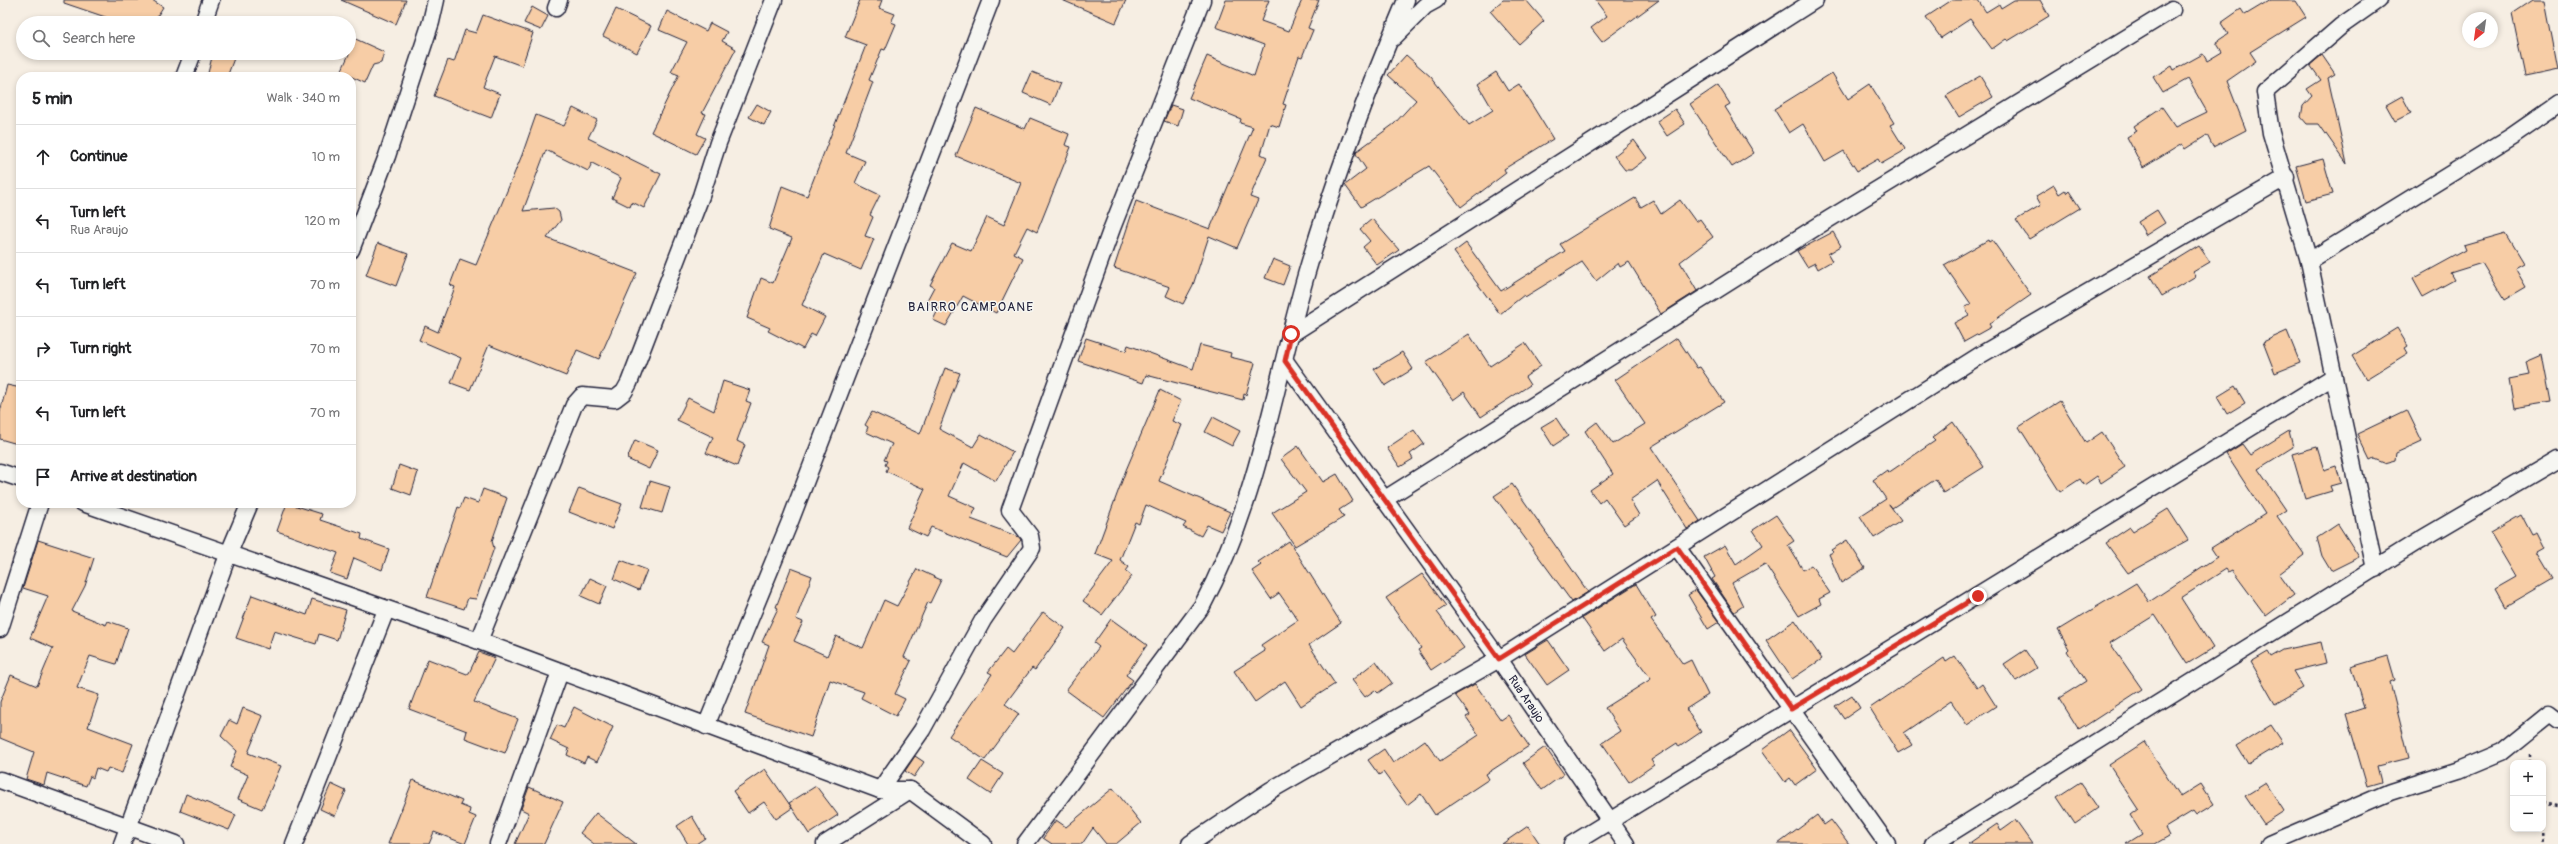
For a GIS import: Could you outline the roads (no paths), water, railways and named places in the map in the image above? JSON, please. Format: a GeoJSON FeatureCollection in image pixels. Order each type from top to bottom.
{"type":"FeatureCollection","features":[{"type":"Feature","properties":{"kind":"street"},"geometry":{"type":"LineString","coordinates":[[205,16],[211,0]]}},
{"type":"Feature","properties":{"kind":"street"},"geometry":{"type":"LineString","coordinates":[[356,237],[387,156],[432,22],[436,0]]}},
{"type":"Feature","properties":{"kind":"street"},"geometry":{"type":"LineString","coordinates":[[479,641],[574,404],[582,396],[615,399],[624,392],[629,383],[701,196],[718,143],[774,0]]}},
{"type":"Feature","properties":{"kind":"street"},"geometry":{"type":"LineString","coordinates":[[706,726],[790,519],[991,0]]}},
{"type":"Feature","properties":{"kind":"street"},"geometry":{"type":"LineString","coordinates":[[880,790],[922,730],[983,620],[1032,548],[1030,536],[1010,510],[1112,228],[1202,0]]}},
{"type":"Feature","properties":{"kind":"street"},"geometry":{"type":"LineString","coordinates":[[1025,844],[1202,606],[1224,565],[1246,506],[1291,334],[1332,191],[1388,43],[1406,0]]}},
{"type":"Feature","properties":{"kind":"street"},"geometry":{"type":"LineString","coordinates":[[1388,43],[1425,6],[1436,0]]}},
{"type":"Feature","properties":{"kind":"street"},"geometry":{"type":"LineString","coordinates":[[1291,334],[1815,0]]}},
{"type":"Feature","properties":{"kind":"street"},"geometry":{"type":"LineString","coordinates":[[2375,569],[2309,261],[2286,177],[2271,132],[2265,92],[2342,26],[2378,0]]}},
{"type":"Feature","properties":{"kind":"street"},"geometry":{"type":"LineString","coordinates":[[1385,499],[1829,219],[2172,10]]}},
{"type":"Feature","properties":{"kind":"street"},"geometry":{"type":"LineString","coordinates":[[186,72],[190,60]]}},
{"type":"Feature","properties":{"kind":"street"},"geometry":{"type":"LineString","coordinates":[[2309,261],[2512,136],[2558,104]]}},
{"type":"Feature","properties":{"kind":"street"},"geometry":{"type":"LineString","coordinates":[[1190,844],[1271,790],[1499,659],[1982,354],[2286,177]]}},
{"type":"Feature","properties":{"kind":"street","name":"Rua Araujo"},"geometry":{"type":"LineString","coordinates":[[1285,361],[1499,659],[1608,820],[1626,844]]}},
{"type":"Feature","properties":{"kind":"street"},"geometry":{"type":"LineString","coordinates":[[1572,844],[1608,820],[2333,377]]}},
{"type":"Feature","properties":{"kind":"street"},"geometry":{"type":"LineString","coordinates":[[1933,844],[2375,569],[2558,459]]}},
{"type":"Feature","properties":{"kind":"street"},"geometry":{"type":"LineString","coordinates":[[0,472],[16,477]]}},
{"type":"Feature","properties":{"kind":"street"},"geometry":{"type":"LineString","coordinates":[[0,629],[38,508]]}},
{"type":"Feature","properties":{"kind":"street"},"geometry":{"type":"LineString","coordinates":[[97,508],[228,555],[479,641],[880,790],[910,790],[983,844]]}},
{"type":"Feature","properties":{"kind":"street"},"geometry":{"type":"LineString","coordinates":[[122,844],[228,555],[248,508]]}},
{"type":"Feature","properties":{"kind":"street"},"geometry":{"type":"LineString","coordinates":[[1677,547],[1887,844]]}},
{"type":"Feature","properties":{"kind":"street"},"geometry":{"type":"LineString","coordinates":[[294,844],[386,610]]}},
{"type":"Feature","properties":{"kind":"street"},"geometry":{"type":"LineString","coordinates":[[498,844],[560,672]]}},
{"type":"Feature","properties":{"kind":"street"},"geometry":{"type":"LineString","coordinates":[[2269,844],[2390,792],[2459,770],[2502,752],[2555,714]]}},
{"type":"Feature","properties":{"kind":"street"},"geometry":{"type":"LineString","coordinates":[[0,780],[128,828],[176,844]]}},
{"type":"Feature","properties":{"kind":"street"},"geometry":{"type":"LineString","coordinates":[[826,844],[910,790]]}},
{"type":"Feature","properties":{"kind":"district","name":"BAIRRO CAMPOANE"},"geometry":{"type":"Point","coordinates":[971,307]}}]}
